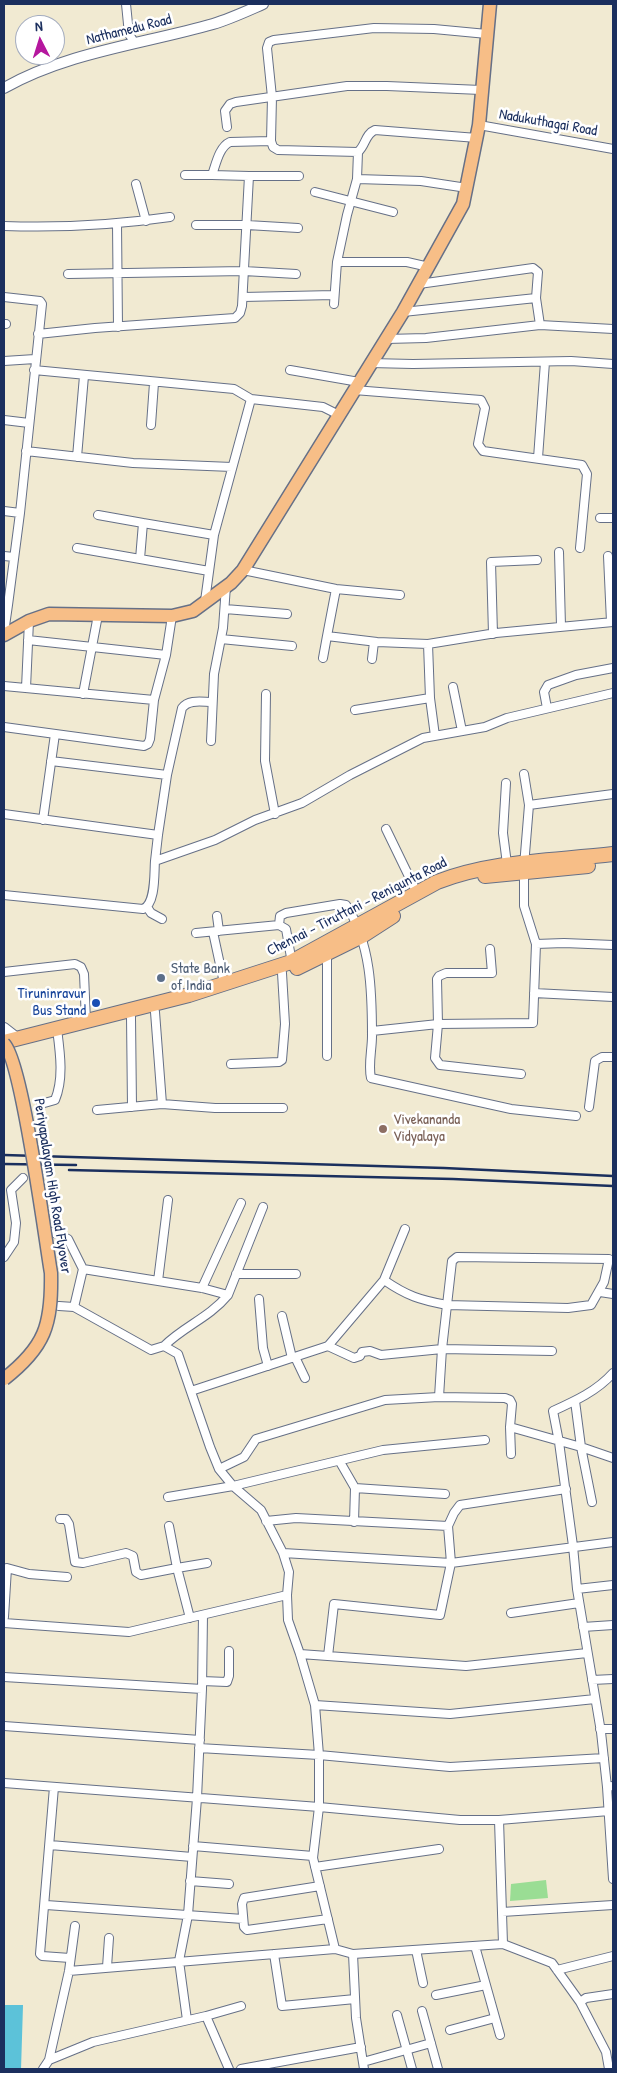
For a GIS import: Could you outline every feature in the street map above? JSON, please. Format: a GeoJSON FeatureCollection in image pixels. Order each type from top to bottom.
{"type":"FeatureCollection","features":[{"type":"Feature","properties":{"kind":"highway","name":"Chennai - Tiruttani - Renigunta Road"},"geometry":{"type":"LineString","coordinates":[[4,1049],[86,1022],[189,995],[224,983],[288,968],[415,901],[459,882],[525,867],[613,854]]}},
{"type":"Feature","properties":{"kind":"highway","name":"Chennai - Tiruttani - Renigunta Road"},"geometry":{"type":"LineString","coordinates":[[4,1043],[155,1012],[326,955],[417,893],[437,882],[458,874],[508,864],[525,867],[613,863]]}},
{"type":"Feature","properties":{"kind":"main road"},"geometry":{"type":"LineString","coordinates":[[4,634],[29,621],[49,614],[172,616],[193,611],[226,586],[243,570],[403,312],[463,204],[479,125],[490,4]]}},
{"type":"Feature","properties":{"kind":"main road","name":"Periyapalayam High Road Flyover"},"geometry":{"type":"LineString","coordinates":[[4,1043],[14,1062],[22,1095],[51,1273],[52,1295],[42,1338],[32,1355],[4,1379]]}},
{"type":"Feature","properties":{"kind":"street"},"geometry":{"type":"LineString","coordinates":[[126,4],[128,34],[134,42]]}},
{"type":"Feature","properties":{"kind":"street","name":"Nathamedu Road"},"geometry":{"type":"LineString","coordinates":[[4,88],[22,77],[54,65],[134,42],[216,24],[263,4]]}},
{"type":"Feature","properties":{"kind":"street"},"geometry":{"type":"LineString","coordinates":[[477,138],[375,130],[367,135],[362,149],[358,152],[278,150],[273,147],[271,141],[272,97],[267,48],[269,42],[274,40],[374,28],[434,29],[487,34]]}},
{"type":"Feature","properties":{"kind":"street"},"geometry":{"type":"LineString","coordinates":[[227,127],[225,111],[230,104],[272,97],[348,86],[481,90]]}},
{"type":"Feature","properties":{"kind":"street","name":"Nadukuthagai Road"},"geometry":{"type":"LineString","coordinates":[[479,125],[613,149]]}},
{"type":"Feature","properties":{"kind":"street"},"geometry":{"type":"LineString","coordinates":[[212,175],[225,144],[230,142],[271,141]]}},
{"type":"Feature","properties":{"kind":"street"},"geometry":{"type":"LineString","coordinates":[[334,304],[337,262],[357,179],[358,152]]}},
{"type":"Feature","properties":{"kind":"street"},"geometry":{"type":"LineString","coordinates":[[185,175],[299,176]]}},
{"type":"Feature","properties":{"kind":"street"},"geometry":{"type":"LineString","coordinates":[[38,334],[235,318],[240,313],[243,298],[249,176]]}},
{"type":"Feature","properties":{"kind":"street"},"geometry":{"type":"LineString","coordinates":[[357,179],[421,181],[467,188]]}},
{"type":"Feature","properties":{"kind":"street"},"geometry":{"type":"LineString","coordinates":[[136,184],[146,221]]}},
{"type":"Feature","properties":{"kind":"street"},"geometry":{"type":"LineString","coordinates":[[315,192],[393,212]]}},
{"type":"Feature","properties":{"kind":"street"},"geometry":{"type":"LineString","coordinates":[[4,226],[52,228],[117,224],[170,217]]}},
{"type":"Feature","properties":{"kind":"street"},"geometry":{"type":"LineString","coordinates":[[117,224],[118,327]]}},
{"type":"Feature","properties":{"kind":"street"},"geometry":{"type":"LineString","coordinates":[[196,225],[247,224],[298,228]]}},
{"type":"Feature","properties":{"kind":"street"},"geometry":{"type":"LineString","coordinates":[[337,262],[407,262],[429,267]]}},
{"type":"Feature","properties":{"kind":"street"},"geometry":{"type":"LineString","coordinates":[[419,284],[533,268],[538,272],[536,298],[540,325]]}},
{"type":"Feature","properties":{"kind":"street"},"geometry":{"type":"LineString","coordinates":[[68,274],[244,271],[296,274]]}},
{"type":"Feature","properties":{"kind":"street"},"geometry":{"type":"LineString","coordinates":[[243,298],[334,295]]}},
{"type":"Feature","properties":{"kind":"street"},"geometry":{"type":"LineString","coordinates":[[4,297],[42,302],[20,513],[6,605],[4,634]]}},
{"type":"Feature","properties":{"kind":"street"},"geometry":{"type":"LineString","coordinates":[[403,312],[536,298]]}},
{"type":"Feature","properties":{"kind":"street"},"geometry":{"type":"LineString","coordinates":[[386,339],[426,338],[540,325],[613,329]]}},
{"type":"Feature","properties":{"kind":"street"},"geometry":{"type":"LineString","coordinates":[[4,361],[35,359]]}},
{"type":"Feature","properties":{"kind":"street"},"geometry":{"type":"LineString","coordinates":[[370,363],[571,361],[613,364]]}},
{"type":"Feature","properties":{"kind":"street"},"geometry":{"type":"LineString","coordinates":[[538,458],[545,362]]}},
{"type":"Feature","properties":{"kind":"street"},"geometry":{"type":"LineString","coordinates":[[34,370],[154,383],[234,389],[250,399],[323,407],[339,415]]}},
{"type":"Feature","properties":{"kind":"street"},"geometry":{"type":"LineString","coordinates":[[290,370],[356,386],[481,400],[486,408],[478,444],[479,448],[483,451],[582,465],[585,469],[587,474],[580,548]]}},
{"type":"Feature","properties":{"kind":"street"},"geometry":{"type":"LineString","coordinates":[[77,457],[84,376]]}},
{"type":"Feature","properties":{"kind":"street"},"geometry":{"type":"LineString","coordinates":[[151,425],[154,383]]}},
{"type":"Feature","properties":{"kind":"street"},"geometry":{"type":"LineString","coordinates":[[205,601],[214,535],[250,399]]}},
{"type":"Feature","properties":{"kind":"street"},"geometry":{"type":"LineString","coordinates":[[4,420],[29,423]]}},
{"type":"Feature","properties":{"kind":"street"},"geometry":{"type":"LineString","coordinates":[[26,452],[133,463],[232,467]]}},
{"type":"Feature","properties":{"kind":"street"},"geometry":{"type":"LineString","coordinates":[[4,511],[20,513]]}},
{"type":"Feature","properties":{"kind":"street"},"geometry":{"type":"LineString","coordinates":[[98,515],[214,535]]}},
{"type":"Feature","properties":{"kind":"street"},"geometry":{"type":"LineString","coordinates":[[600,518],[613,518]]}},
{"type":"Feature","properties":{"kind":"street"},"geometry":{"type":"LineString","coordinates":[[140,559],[143,524]]}},
{"type":"Feature","properties":{"kind":"street"},"geometry":{"type":"LineString","coordinates":[[77,548],[209,571]]}},
{"type":"Feature","properties":{"kind":"street"},"geometry":{"type":"LineString","coordinates":[[559,552],[561,626]]}},
{"type":"Feature","properties":{"kind":"street"},"geometry":{"type":"LineString","coordinates":[[4,556],[14,557]]}},
{"type":"Feature","properties":{"kind":"street"},"geometry":{"type":"LineString","coordinates":[[326,636],[374,642],[428,644],[493,634],[612,622],[608,556]]}},
{"type":"Feature","properties":{"kind":"street"},"geometry":{"type":"LineString","coordinates":[[493,634],[491,562],[536,560]]}},
{"type":"Feature","properties":{"kind":"street"},"geometry":{"type":"LineString","coordinates":[[243,570],[336,589],[400,595]]}},
{"type":"Feature","properties":{"kind":"street"},"geometry":{"type":"LineString","coordinates":[[211,741],[214,674],[221,639],[226,586]]}},
{"type":"Feature","properties":{"kind":"street"},"geometry":{"type":"LineString","coordinates":[[323,658],[336,589]]}},
{"type":"Feature","properties":{"kind":"street"},"geometry":{"type":"LineString","coordinates":[[225,609],[287,614]]}},
{"type":"Feature","properties":{"kind":"street"},"geometry":{"type":"LineString","coordinates":[[83,694],[98,615]]}},
{"type":"Feature","properties":{"kind":"street"},"geometry":{"type":"LineString","coordinates":[[4,727],[144,746],[148,744],[154,700],[166,655],[172,616]]}},
{"type":"Feature","properties":{"kind":"street"},"geometry":{"type":"LineString","coordinates":[[26,688],[29,621]]}},
{"type":"Feature","properties":{"kind":"street"},"geometry":{"type":"LineString","coordinates":[[221,639],[292,646]]}},
{"type":"Feature","properties":{"kind":"street"},"geometry":{"type":"LineString","coordinates":[[28,640],[166,655]]}},
{"type":"Feature","properties":{"kind":"street"},"geometry":{"type":"LineString","coordinates":[[372,659],[374,642]]}},
{"type":"Feature","properties":{"kind":"street"},"geometry":{"type":"LineString","coordinates":[[428,644],[430,698],[435,736]]}},
{"type":"Feature","properties":{"kind":"street"},"geometry":{"type":"LineString","coordinates":[[548,708],[544,692],[548,685],[576,675],[613,668]]}},
{"type":"Feature","properties":{"kind":"street"},"geometry":{"type":"LineString","coordinates":[[4,686],[154,700]]}},
{"type":"Feature","properties":{"kind":"street"},"geometry":{"type":"LineString","coordinates":[[453,687],[462,731]]}},
{"type":"Feature","properties":{"kind":"street"},"geometry":{"type":"LineString","coordinates":[[155,861],[182,853],[255,820],[302,803],[423,738],[485,727],[507,718],[613,693]]}},
{"type":"Feature","properties":{"kind":"street"},"geometry":{"type":"LineString","coordinates":[[266,694],[265,761],[275,814]]}},
{"type":"Feature","properties":{"kind":"street"},"geometry":{"type":"LineString","coordinates":[[355,710],[430,698]]}},
{"type":"Feature","properties":{"kind":"street"},"geometry":{"type":"LineString","coordinates":[[4,895],[143,909],[147,907],[152,901],[158,835],[167,775],[182,708],[186,703],[191,702],[212,702]]}},
{"type":"Feature","properties":{"kind":"street"},"geometry":{"type":"LineString","coordinates":[[43,820],[55,734]]}},
{"type":"Feature","properties":{"kind":"street"},"geometry":{"type":"LineString","coordinates":[[52,761],[167,775]]}},
{"type":"Feature","properties":{"kind":"street"},"geometry":{"type":"LineString","coordinates":[[372,1030],[438,1024],[533,1023],[536,944],[524,906],[529,805],[524,774]]}},
{"type":"Feature","properties":{"kind":"street"},"geometry":{"type":"LineString","coordinates":[[506,783],[503,833],[508,864]]}},
{"type":"Feature","properties":{"kind":"street"},"geometry":{"type":"LineString","coordinates":[[529,805],[613,794]]}},
{"type":"Feature","properties":{"kind":"street"},"geometry":{"type":"LineString","coordinates":[[4,814],[158,835]]}},
{"type":"Feature","properties":{"kind":"street"},"geometry":{"type":"LineString","coordinates":[[386,829],[417,893]]}},
{"type":"Feature","properties":{"kind":"street"},"geometry":{"type":"LineString","coordinates":[[279,925],[280,916],[286,913],[340,904],[346,905],[360,931],[369,967],[372,1030],[369,1072],[371,1078],[376,1081],[511,1109],[576,1116]]}},
{"type":"Feature","properties":{"kind":"street"},"geometry":{"type":"LineString","coordinates":[[147,907],[151,913],[162,919]]}},
{"type":"Feature","properties":{"kind":"street"},"geometry":{"type":"LineString","coordinates":[[217,916],[216,931],[224,983]]}},
{"type":"Feature","properties":{"kind":"street"},"geometry":{"type":"LineString","coordinates":[[196,933],[279,925],[286,929],[288,968],[282,1060],[279,1062],[231,1064]]}},
{"type":"Feature","properties":{"kind":"street"},"geometry":{"type":"LineString","coordinates":[[536,944],[564,943],[613,946]]}},
{"type":"Feature","properties":{"kind":"street"},"geometry":{"type":"LineString","coordinates":[[490,949],[492,973],[446,973],[439,976],[435,1058],[440,1066],[521,1074]]}},
{"type":"Feature","properties":{"kind":"street"},"geometry":{"type":"LineString","coordinates":[[326,955],[327,1056]]}},
{"type":"Feature","properties":{"kind":"street"},"geometry":{"type":"LineString","coordinates":[[4,972],[75,964],[81,967],[84,974],[86,1022]]}},
{"type":"Feature","properties":{"kind":"street"},"geometry":{"type":"LineString","coordinates":[[534,993],[613,997]]}},
{"type":"Feature","properties":{"kind":"street"},"geometry":{"type":"LineString","coordinates":[[155,1012],[162,1104]]}},
{"type":"Feature","properties":{"kind":"street"},"geometry":{"type":"LineString","coordinates":[[131,1017],[132,1107]]}},
{"type":"Feature","properties":{"kind":"street"},"geometry":{"type":"LineString","coordinates":[[4,1028],[18,1040]]}},
{"type":"Feature","properties":{"kind":"street"},"geometry":{"type":"LineString","coordinates":[[41,1104],[55,1100],[58,1092],[60,1082],[57,1032]]}},
{"type":"Feature","properties":{"kind":"street"},"geometry":{"type":"LineString","coordinates":[[589,1107],[595,1061],[602,1056],[613,1057]]}},
{"type":"Feature","properties":{"kind":"street"},"geometry":{"type":"LineString","coordinates":[[98,1110],[162,1104],[215,1108],[283,1108]]}},
{"type":"Feature","properties":{"kind":"street"},"geometry":{"type":"LineString","coordinates":[[4,1257],[14,1242],[16,1223],[11,1190],[23,1178]]}},
{"type":"Feature","properties":{"kind":"street"},"geometry":{"type":"LineString","coordinates":[[158,1281],[168,1200]]}},
{"type":"Feature","properties":{"kind":"street"},"geometry":{"type":"LineString","coordinates":[[202,1288],[241,1203]]}},
{"type":"Feature","properties":{"kind":"street"},"geometry":{"type":"LineString","coordinates":[[59,1306],[74,1307],[151,1350],[164,1346],[171,1339],[204,1318],[220,1305],[228,1295],[263,1207]]}},
{"type":"Feature","properties":{"kind":"street"},"geometry":{"type":"LineString","coordinates":[[191,1391],[328,1346],[384,1280],[405,1229]]}},
{"type":"Feature","properties":{"kind":"street"},"geometry":{"type":"LineString","coordinates":[[52,1232],[68,1239],[84,1269],[74,1307]]}},
{"type":"Feature","properties":{"kind":"street"},"geometry":{"type":"LineString","coordinates":[[4,1245],[14,1242]]}},
{"type":"Feature","properties":{"kind":"street"},"geometry":{"type":"LineString","coordinates":[[384,1280],[404,1294],[429,1302],[447,1305],[568,1308],[591,1305],[600,1292],[611,1260],[457,1257],[452,1261],[447,1305],[442,1349],[439,1397]]}},
{"type":"Feature","properties":{"kind":"street"},"geometry":{"type":"LineString","coordinates":[[84,1269],[202,1288],[228,1295]]}},
{"type":"Feature","properties":{"kind":"street"},"geometry":{"type":"LineString","coordinates":[[236,1274],[296,1274]]}},
{"type":"Feature","properties":{"kind":"street"},"geometry":{"type":"LineString","coordinates":[[600,1292],[613,1294]]}},
{"type":"Feature","properties":{"kind":"street"},"geometry":{"type":"LineString","coordinates":[[259,1299],[263,1348],[268,1366]]}},
{"type":"Feature","properties":{"kind":"street"},"geometry":{"type":"LineString","coordinates":[[282,1316],[293,1357],[305,1378]]}},
{"type":"Feature","properties":{"kind":"street"},"geometry":{"type":"LineString","coordinates":[[164,1346],[178,1354],[219,1469],[233,1486],[261,1510],[283,1553],[289,1572],[287,1595],[288,1620],[315,1705],[320,1755],[319,1807],[313,1856],[335,1948]]}},
{"type":"Feature","properties":{"kind":"street"},"geometry":{"type":"LineString","coordinates":[[328,1346],[354,1358],[360,1356],[362,1352],[370,1351],[381,1355],[442,1349],[552,1351]]}},
{"type":"Feature","properties":{"kind":"street"},"geometry":{"type":"LineString","coordinates":[[613,1373],[604,1384],[553,1411],[566,1489],[579,1603],[610,1786],[609,1811],[613,1879]]}},
{"type":"Feature","properties":{"kind":"street"},"geometry":{"type":"LineString","coordinates":[[604,1384],[613,1385]]}},
{"type":"Feature","properties":{"kind":"street"},"geometry":{"type":"LineString","coordinates":[[219,1469],[244,1458],[256,1439],[385,1400],[439,1397],[505,1398],[510,1400],[512,1404],[510,1428],[511,1454]]}},
{"type":"Feature","properties":{"kind":"street"},"geometry":{"type":"LineString","coordinates":[[575,1401],[581,1447],[592,1502]]}},
{"type":"Feature","properties":{"kind":"street"},"geometry":{"type":"LineString","coordinates":[[510,1428],[581,1447],[613,1458]]}},
{"type":"Feature","properties":{"kind":"street"},"geometry":{"type":"LineString","coordinates":[[168,1497],[233,1486],[340,1462],[383,1450],[484,1440]]}},
{"type":"Feature","properties":{"kind":"street"},"geometry":{"type":"LineString","coordinates":[[340,1462],[355,1488],[354,1522]]}},
{"type":"Feature","properties":{"kind":"street"},"geometry":{"type":"LineString","coordinates":[[355,1488],[445,1494]]}},
{"type":"Feature","properties":{"kind":"street"},"geometry":{"type":"LineString","coordinates":[[328,1656],[334,1604],[440,1615],[451,1562],[448,1526],[460,1505],[566,1489]]}},
{"type":"Feature","properties":{"kind":"street"},"geometry":{"type":"LineString","coordinates":[[266,1521],[296,1518],[448,1526]]}},
{"type":"Feature","properties":{"kind":"street"},"geometry":{"type":"LineString","coordinates":[[60,1519],[66,1519],[69,1524],[75,1562],[126,1553],[133,1556],[136,1572],[141,1575],[207,1563]]}},
{"type":"Feature","properties":{"kind":"street"},"geometry":{"type":"LineString","coordinates":[[170,1526],[176,1568],[190,1618]]}},
{"type":"Feature","properties":{"kind":"street"},"geometry":{"type":"LineString","coordinates":[[283,1553],[451,1562],[613,1542]]}},
{"type":"Feature","properties":{"kind":"street"},"geometry":{"type":"LineString","coordinates":[[4,1616],[7,1568],[29,1574],[67,1577]]}},
{"type":"Feature","properties":{"kind":"street"},"geometry":{"type":"LineString","coordinates":[[577,1589],[613,1586]]}},
{"type":"Feature","properties":{"kind":"street"},"geometry":{"type":"LineString","coordinates":[[4,1623],[129,1632],[287,1595]]}},
{"type":"Feature","properties":{"kind":"street"},"geometry":{"type":"LineString","coordinates":[[511,1612],[579,1603]]}},
{"type":"Feature","properties":{"kind":"street"},"geometry":{"type":"LineString","coordinates":[[187,2020],[179,1961],[188,1915],[197,1798],[204,1615]]}},
{"type":"Feature","properties":{"kind":"street"},"geometry":{"type":"LineString","coordinates":[[583,1627],[613,1625]]}},
{"type":"Feature","properties":{"kind":"street"},"geometry":{"type":"LineString","coordinates":[[4,1677],[202,1685],[227,1682],[229,1676],[229,1651]]}},
{"type":"Feature","properties":{"kind":"street"},"geometry":{"type":"LineString","coordinates":[[300,1654],[466,1666],[588,1653]]}},
{"type":"Feature","properties":{"kind":"street"},"geometry":{"type":"LineString","coordinates":[[592,1680],[613,1679]]}},
{"type":"Feature","properties":{"kind":"street"},"geometry":{"type":"LineString","coordinates":[[315,1705],[450,1714],[595,1699]]}},
{"type":"Feature","properties":{"kind":"street"},"geometry":{"type":"LineString","coordinates":[[4,1726],[200,1740]]}},
{"type":"Feature","properties":{"kind":"street"},"geometry":{"type":"LineString","coordinates":[[600,1729],[613,1729]]}},
{"type":"Feature","properties":{"kind":"street"},"geometry":{"type":"LineString","coordinates":[[199,1748],[320,1755],[450,1767],[604,1758]]}},
{"type":"Feature","properties":{"kind":"street"},"geometry":{"type":"LineString","coordinates":[[4,1783],[319,1807],[460,1820],[499,1820],[609,1811]]}},
{"type":"Feature","properties":{"kind":"street"},"geometry":{"type":"LineString","coordinates":[[54,1787],[46,1905],[40,1954],[51,1958],[70,1958]]}},
{"type":"Feature","properties":{"kind":"street"},"geometry":{"type":"LineString","coordinates":[[499,1820],[503,1944]]}},
{"type":"Feature","properties":{"kind":"street"},"geometry":{"type":"LineString","coordinates":[[50,1845],[192,1857]]}},
{"type":"Feature","properties":{"kind":"street"},"geometry":{"type":"LineString","coordinates":[[193,1846],[313,1856]]}},
{"type":"Feature","properties":{"kind":"street"},"geometry":{"type":"LineString","coordinates":[[315,1867],[439,1849]]}},
{"type":"Feature","properties":{"kind":"street"},"geometry":{"type":"LineString","coordinates":[[190,1881],[229,1884]]}},
{"type":"Feature","properties":{"kind":"street"},"geometry":{"type":"LineString","coordinates":[[320,1886],[244,1898],[242,1904],[244,1927],[248,1930],[328,1919]]}},
{"type":"Feature","properties":{"kind":"street"},"geometry":{"type":"LineString","coordinates":[[46,1905],[243,1919]]}},
{"type":"Feature","properties":{"kind":"street"},"geometry":{"type":"LineString","coordinates":[[502,1912],[613,1905]]}},
{"type":"Feature","properties":{"kind":"street"},"geometry":{"type":"LineString","coordinates":[[43,2069],[49,2060],[69,1971],[75,1926]]}},
{"type":"Feature","properties":{"kind":"street"},"geometry":{"type":"LineString","coordinates":[[107,1967],[109,1938]]}},
{"type":"Feature","properties":{"kind":"street"},"geometry":{"type":"LineString","coordinates":[[69,1971],[335,1948],[352,1954],[503,1944],[552,1963],[580,2002],[606,2052],[609,2069]]}},
{"type":"Feature","properties":{"kind":"street"},"geometry":{"type":"LineString","coordinates":[[475,1946],[500,2035]]}},
{"type":"Feature","properties":{"kind":"street"},"geometry":{"type":"LineString","coordinates":[[416,1950],[423,1984]]}},
{"type":"Feature","properties":{"kind":"street"},"geometry":{"type":"LineString","coordinates":[[274,1954],[282,2006],[355,1998]]}},
{"type":"Feature","properties":{"kind":"street"},"geometry":{"type":"LineString","coordinates":[[352,1954],[355,1998],[364,2065],[407,2049],[430,2043]]}},
{"type":"Feature","properties":{"kind":"street"},"geometry":{"type":"LineString","coordinates":[[557,1970],[613,1956]]}},
{"type":"Feature","properties":{"kind":"street"},"geometry":{"type":"LineString","coordinates":[[436,1995],[486,1985]]}},
{"type":"Feature","properties":{"kind":"street"},"geometry":{"type":"LineString","coordinates":[[580,2002],[586,1998],[613,1994]]}},
{"type":"Feature","properties":{"kind":"street"},"geometry":{"type":"LineString","coordinates":[[49,2060],[93,2042],[241,2006]]}},
{"type":"Feature","properties":{"kind":"street"},"geometry":{"type":"LineString","coordinates":[[422,2010],[438,2069]]}},
{"type":"Feature","properties":{"kind":"street"},"geometry":{"type":"LineString","coordinates":[[397,2015],[412,2069]]}},
{"type":"Feature","properties":{"kind":"street"},"geometry":{"type":"LineString","coordinates":[[206,2016],[229,2069]]}},
{"type":"Feature","properties":{"kind":"street"},"geometry":{"type":"LineString","coordinates":[[450,2030],[495,2018]]}},
{"type":"Feature","properties":{"kind":"street"},"geometry":{"type":"LineString","coordinates":[[241,2069],[273,2066],[361,2047]]}},
{"type":"Feature","properties":{"kind":"green space"},"geometry":{"type":"Polygon","coordinates":[[[546,1880],[548,1898],[510,1901],[511,1884],[546,1880]]]}},
{"type":"Feature","properties":{"kind":"water"},"geometry":{"type":"Polygon","coordinates":[[[4,2005],[23,2005],[21,2069],[4,2069],[4,2005]]]}},
{"type":"Feature","properties":{"kind":"railway"},"geometry":{"type":"LineString","coordinates":[[4,1155],[444,1168],[613,1176]]}},
{"type":"Feature","properties":{"kind":"railway"},"geometry":{"type":"LineString","coordinates":[[4,1164],[76,1165]]}},
{"type":"Feature","properties":{"kind":"railway"},"geometry":{"type":"LineString","coordinates":[[69,1170],[453,1179],[613,1186]]}},
{"type":"Feature","properties":{"kind":"place","name":"State Bank of India"},"geometry":{"type":"Point","coordinates":[161,978]}},
{"type":"Feature","properties":{"kind":"place","name":"Tiruninravur Bus Stand"},"geometry":{"type":"Point","coordinates":[96,1003]}},
{"type":"Feature","properties":{"kind":"place","name":"Vivekananda Vidyalaya"},"geometry":{"type":"Point","coordinates":[383,1129]}}]}
